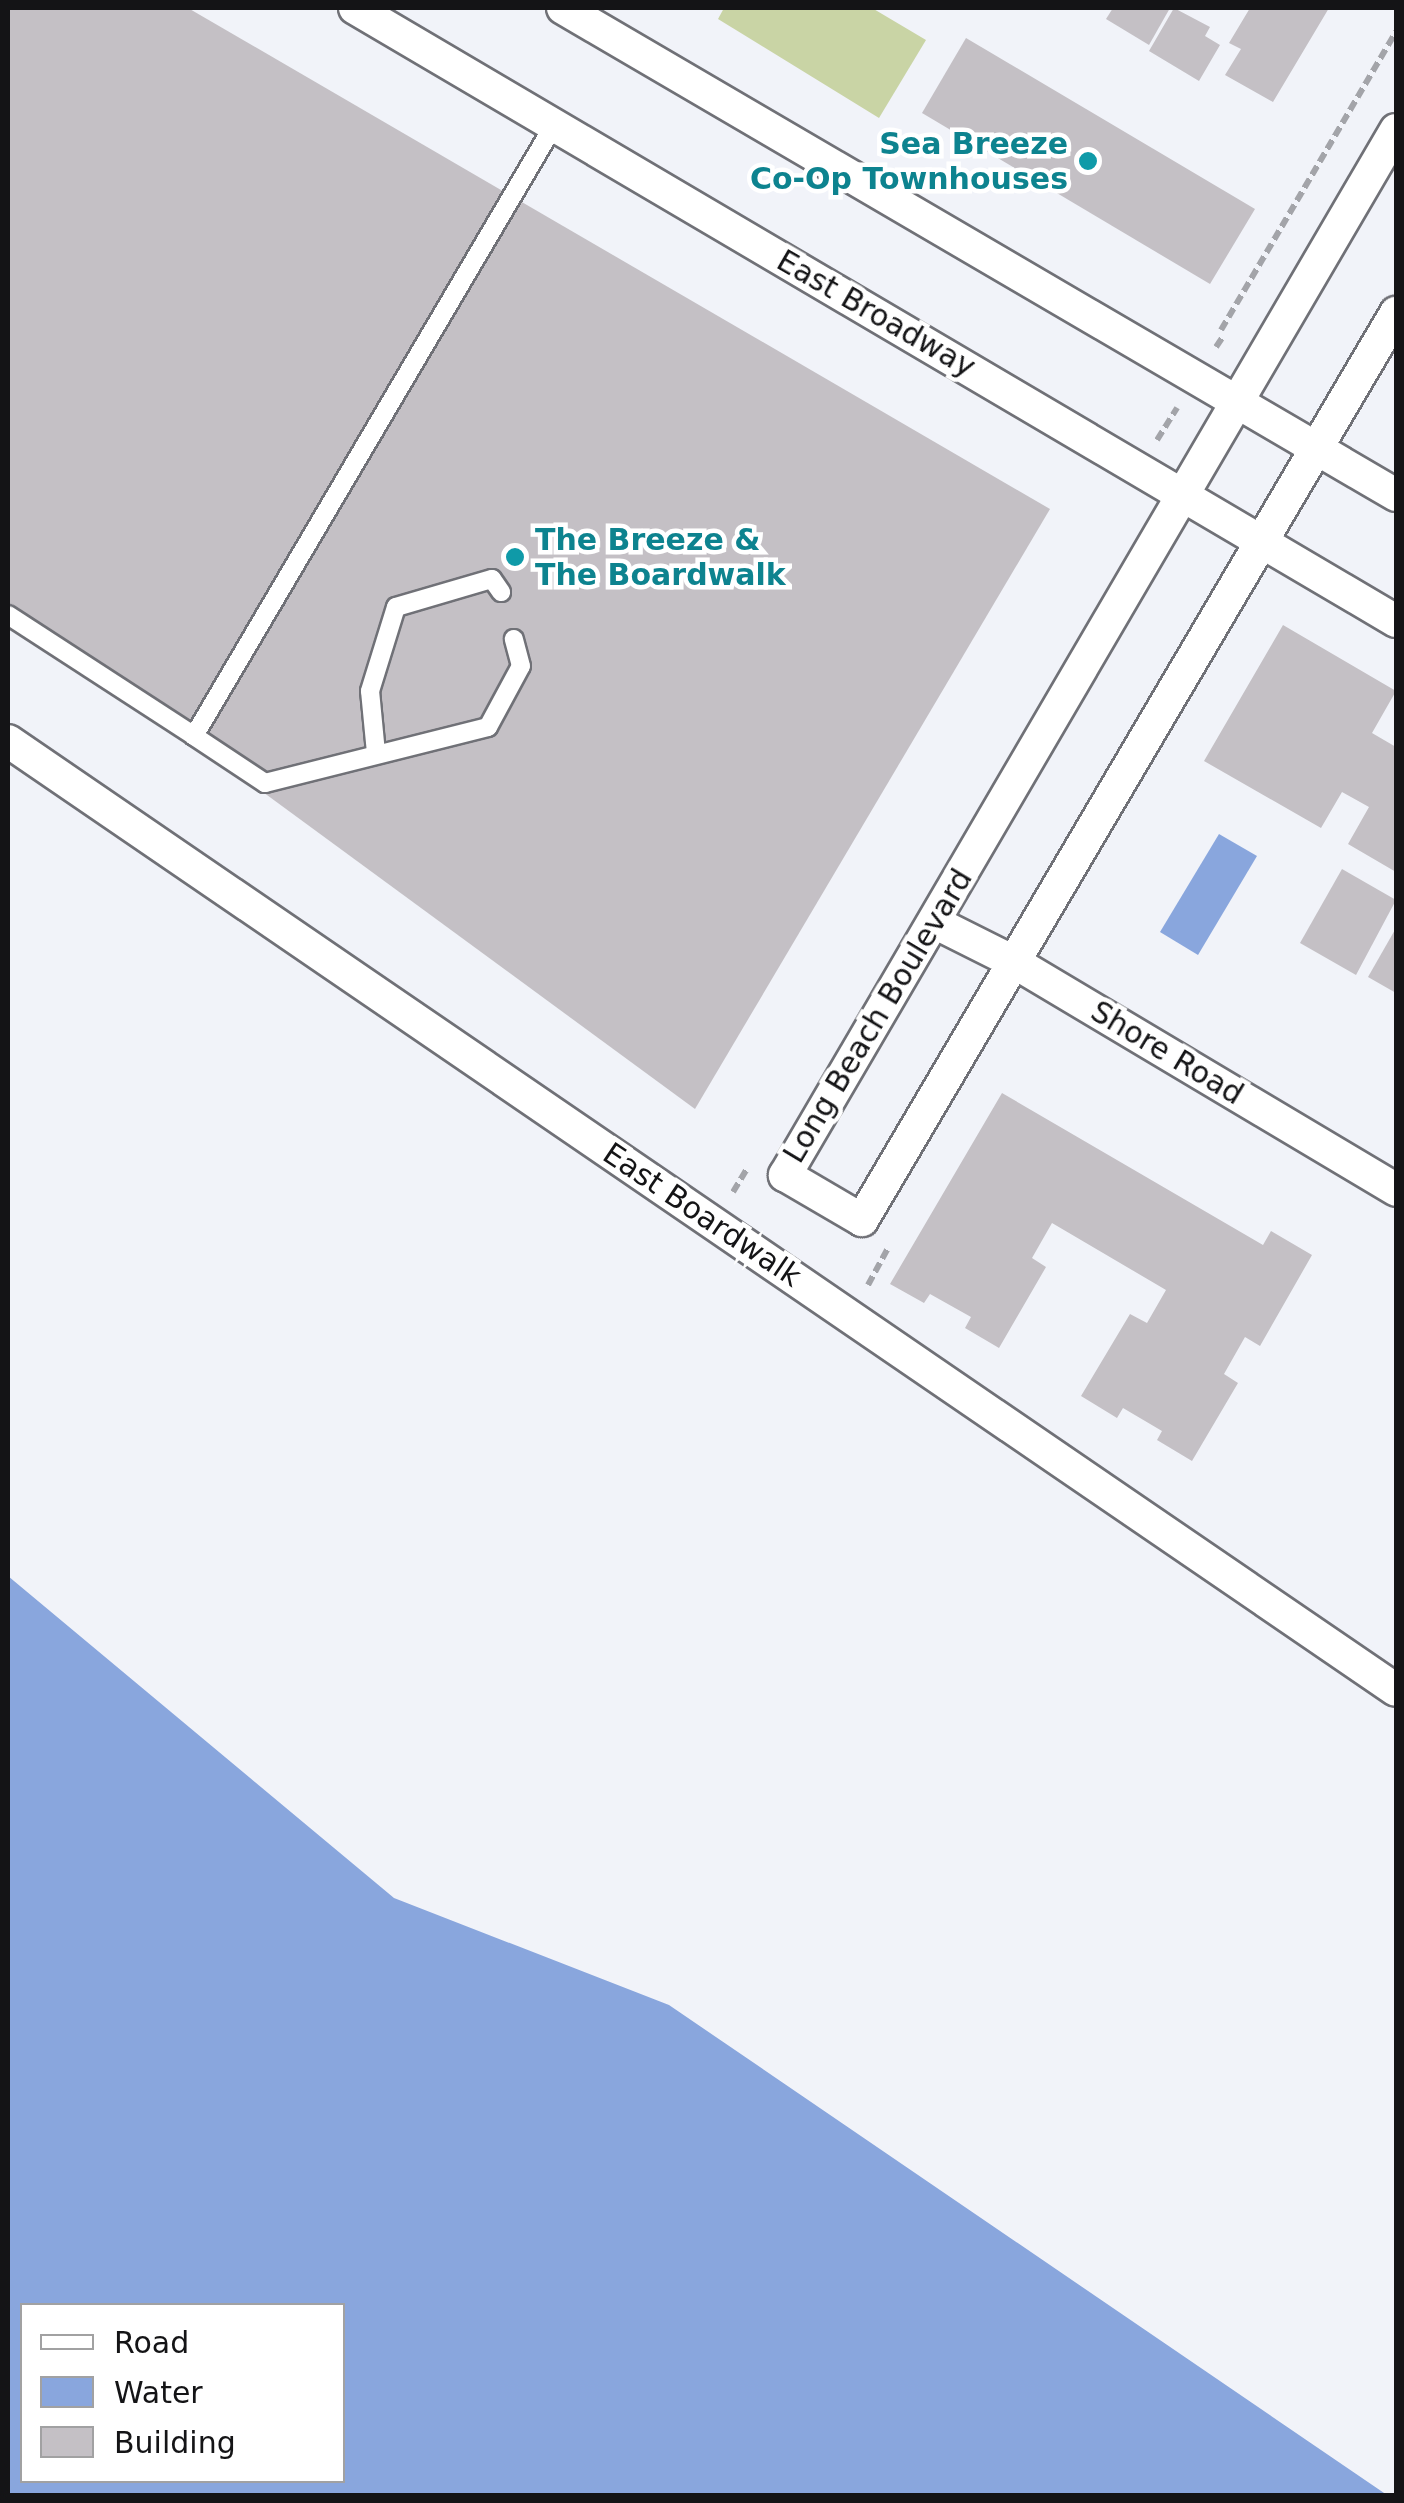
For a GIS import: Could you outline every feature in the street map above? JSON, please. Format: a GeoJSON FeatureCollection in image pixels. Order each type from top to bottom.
{"type":"FeatureCollection","features":[{"type":"Feature","properties":{"kind":"street","name":"East Broadway"},"geometry":{"type":"LineString","coordinates":[[354,8],[1396,621]]}},
{"type":"Feature","properties":{"kind":"street"},"geometry":{"type":"LineString","coordinates":[[563,8],[1396,495]]}},
{"type":"Feature","properties":{"kind":"street","name":"Long Beach Boulevard"},"geometry":{"type":"LineString","coordinates":[[1396,130],[785,1174],[862,1220],[1396,314]]}},
{"type":"Feature","properties":{"kind":"street","name":"East Boardwalk"},"geometry":{"type":"LineString","coordinates":[[8,741],[1396,1690]]}},
{"type":"Feature","properties":{"kind":"street","name":"Shore Road"},"geometry":{"type":"LineString","coordinates":[[934,922],[1014,962],[1396,1190]]}},
{"type":"Feature","properties":{"kind":"lane"},"geometry":{"type":"LineString","coordinates":[[194,736],[554,125]]}},
{"type":"Feature","properties":{"kind":"lane"},"geometry":{"type":"LineString","coordinates":[[376,754],[370,692],[396,606],[492,580],[501,592]]}},
{"type":"Feature","properties":{"kind":"lane"},"geometry":{"type":"LineString","coordinates":[[8,615],[266,783],[488,727],[521,666],[514,639]]}},
{"type":"Feature","properties":{"kind":"path"},"geometry":{"type":"LineString","coordinates":[[1222,330],[1396,32]]}},
{"type":"Feature","properties":{"kind":"green space"},"geometry":{"type":"Polygon","coordinates":[[[724,8],[872,8],[926,40],[879,118],[718,19],[724,8]]]}},
{"type":"Feature","properties":{"kind":"water"},"geometry":{"type":"Polygon","coordinates":[[[1219,834],[1257,856],[1198,955],[1160,932],[1219,834]]]}},
{"type":"Feature","properties":{"kind":"water"},"geometry":{"type":"Polygon","coordinates":[[[8,1576],[394,1898],[669,2005],[1387,2495],[8,2495],[8,1576]]]}},
{"type":"Feature","properties":{"kind":"building","name":"The Breeze & The Boardwalk"},"geometry":{"type":"Polygon","coordinates":[[[8,8],[188,8],[1050,509],[695,1109],[8,605],[8,8]]]}},
{"type":"Feature","properties":{"kind":"building"},"geometry":{"type":"Polygon","coordinates":[[[1113,8],[1170,8],[1149,45],[1106,19],[1113,8]]]}},
{"type":"Feature","properties":{"kind":"building"},"geometry":{"type":"Polygon","coordinates":[[[1174,8],[1210,27],[1205,36],[1220,45],[1199,81],[1149,51],[1174,8]]]}},
{"type":"Feature","properties":{"kind":"building"},"geometry":{"type":"Polygon","coordinates":[[[1250,8],[1329,8],[1273,102],[1225,75],[1241,49],[1229,43],[1250,8]]]}},
{"type":"Feature","properties":{"kind":"building","name":"Sea Breeze Co-Op Townhouses"},"geometry":{"type":"Polygon","coordinates":[[[966,38],[1255,209],[1210,284],[922,113],[966,38]]]}},
{"type":"Feature","properties":{"kind":"building"},"geometry":{"type":"Polygon","coordinates":[[[1283,625],[1396,691],[1372,733],[1396,747],[1396,872],[1348,844],[1369,807],[1342,792],[1321,828],[1204,761],[1283,625]]]}},
{"type":"Feature","properties":{"kind":"building"},"geometry":{"type":"Polygon","coordinates":[[[1342,869],[1396,900],[1356,975],[1300,943],[1342,869]]]}},
{"type":"Feature","properties":{"kind":"building"},"geometry":{"type":"Polygon","coordinates":[[[1396,928],[1396,993],[1368,977],[1396,928]]]}},
{"type":"Feature","properties":{"kind":"building"},"geometry":{"type":"Polygon","coordinates":[[[1002,1093],[1263,1245],[1271,1231],[1312,1255],[1260,1346],[1245,1337],[1224,1374],[1238,1383],[1192,1461],[1157,1440],[1162,1431],[1123,1408],[1117,1418],[1081,1396],[1130,1314],[1147,1323],[1166,1290],[1052,1223],[1032,1258],[1046,1267],[999,1348],[965,1328],[971,1317],[930,1294],[924,1303],[890,1284],[1002,1093]]]}},
{"type":"Feature","properties":{"kind":"place","name":"Sea Breeze Co-Op Townhouses"},"geometry":{"type":"Point","coordinates":[1088,161]}},
{"type":"Feature","properties":{"kind":"place","name":"The Breeze & The Boardwalk"},"geometry":{"type":"Point","coordinates":[515,557]}}]}
